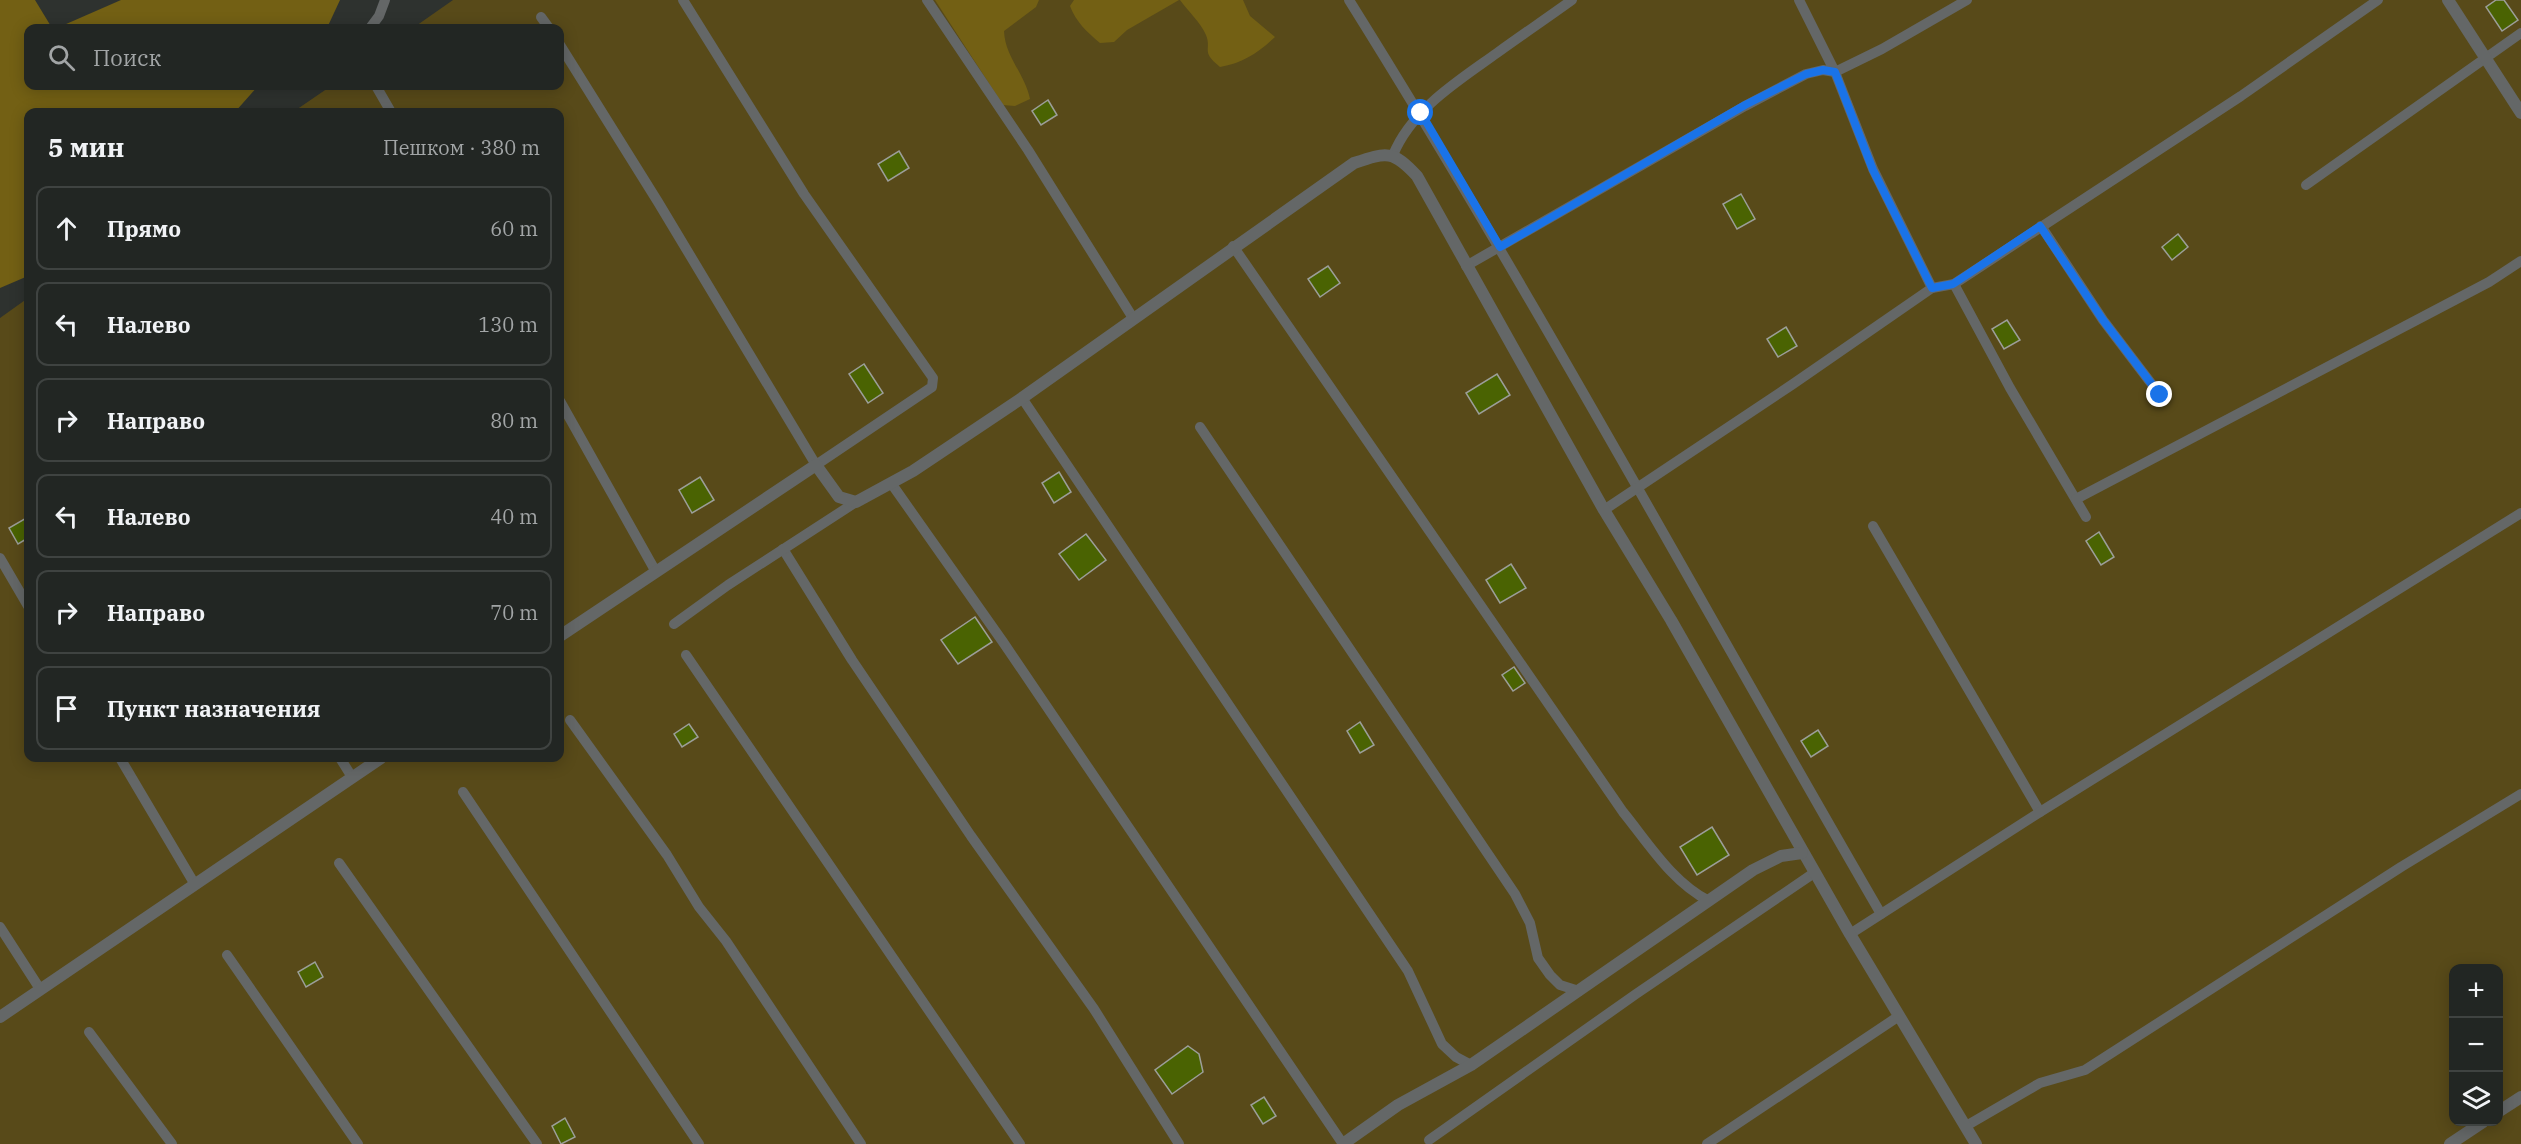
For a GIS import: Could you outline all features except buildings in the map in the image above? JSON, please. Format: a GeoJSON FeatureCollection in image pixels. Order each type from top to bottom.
{"type":"FeatureCollection","features":[{"type":"Feature","properties":{"kind":"street"},"geometry":{"type":"LineString","coordinates":[[2448,0],[2521,113]]}},
{"type":"Feature","properties":{"kind":"street"},"geometry":{"type":"LineString","coordinates":[[564,633],[816,465],[839,496],[856,502],[913,471],[1022,398],[1354,162],[1381,153],[1393,155],[1402,160],[1417,176],[1604,510],[1671,620],[1802,853],[1976,1144]]}},
{"type":"Feature","properties":{"kind":"street"},"geometry":{"type":"LineString","coordinates":[[0,1017],[375,762]]}},
{"type":"Feature","properties":{"kind":"street"},"geometry":{"type":"LineString","coordinates":[[1343,1144],[1398,1105],[1471,1065],[1753,870],[1781,856],[1802,853]]}},
{"type":"Feature","properties":{"kind":"street"},"geometry":{"type":"LineString","coordinates":[[2503,1109],[2521,1096]]}},
{"type":"Feature","properties":{"kind":"street"},"geometry":{"type":"LineString","coordinates":[[2450,1144],[2478,1126]]}},
{"type":"Feature","properties":{"kind":"lane"},"geometry":{"type":"LineString","coordinates":[[373,24],[385,0]]}},
{"type":"Feature","properties":{"kind":"lane"},"geometry":{"type":"LineString","coordinates":[[564,51],[658,202],[816,465],[932,387],[933,378],[804,194],[683,0]]}},
{"type":"Feature","properties":{"kind":"lane"},"geometry":{"type":"LineString","coordinates":[[927,0],[1028,150],[1133,318]]}},
{"type":"Feature","properties":{"kind":"lane"},"geometry":{"type":"LineString","coordinates":[[1349,0],[1421,113],[1500,247],[1881,914]]}},
{"type":"Feature","properties":{"kind":"lane"},"geometry":{"type":"LineString","coordinates":[[1393,155],[1400,138],[1421,113],[1449,87],[1572,0]]}},
{"type":"Feature","properties":{"kind":"lane"},"geometry":{"type":"LineString","coordinates":[[1798,0],[1835,72],[1873,170],[1932,288]]}},
{"type":"Feature","properties":{"kind":"lane"},"geometry":{"type":"LineString","coordinates":[[1466,266],[1745,105],[1806,74],[1823,70],[1835,72],[1882,49],[1967,0]]}},
{"type":"Feature","properties":{"kind":"lane"},"geometry":{"type":"LineString","coordinates":[[1604,510],[1784,391],[1932,288],[1953,284],[2241,96],[2378,0]]}},
{"type":"Feature","properties":{"kind":"lane"},"geometry":{"type":"LineString","coordinates":[[542,17],[546,24]]}},
{"type":"Feature","properties":{"kind":"lane"},"geometry":{"type":"LineString","coordinates":[[2306,185],[2521,33]]}},
{"type":"Feature","properties":{"kind":"lane"},"geometry":{"type":"LineString","coordinates":[[378,90],[389,108]]}},
{"type":"Feature","properties":{"kind":"lane"},"geometry":{"type":"LineString","coordinates":[[2040,226],[2103,320],[2160,395]]}},
{"type":"Feature","properties":{"kind":"lane"},"geometry":{"type":"LineString","coordinates":[[1233,246],[1623,812],[1679,881],[1709,901]]}},
{"type":"Feature","properties":{"kind":"lane"},"geometry":{"type":"LineString","coordinates":[[2076,499],[2489,282],[2521,261]]}},
{"type":"Feature","properties":{"kind":"lane"},"geometry":{"type":"LineString","coordinates":[[1953,284],[2010,388],[2086,517]]}},
{"type":"Feature","properties":{"kind":"lane"},"geometry":{"type":"LineString","coordinates":[[1022,398],[1408,971],[1442,1044],[1456,1057],[1471,1065]]}},
{"type":"Feature","properties":{"kind":"lane"},"geometry":{"type":"LineString","coordinates":[[564,408],[657,572]]}},
{"type":"Feature","properties":{"kind":"lane"},"geometry":{"type":"LineString","coordinates":[[1200,427],[1515,894],[1530,923],[1538,958],[1560,985],[1578,992]]}},
{"type":"Feature","properties":{"kind":"lane"},"geometry":{"type":"LineString","coordinates":[[891,483],[1003,642],[1343,1144]]}},
{"type":"Feature","properties":{"kind":"lane"},"geometry":{"type":"LineString","coordinates":[[674,624],[856,502]]}},
{"type":"Feature","properties":{"kind":"lane"},"geometry":{"type":"LineString","coordinates":[[1850,934],[2040,812],[2521,513]]}},
{"type":"Feature","properties":{"kind":"lane"},"geometry":{"type":"LineString","coordinates":[[1873,526],[2040,812]]}},
{"type":"Feature","properties":{"kind":"lane"},"geometry":{"type":"LineString","coordinates":[[783,549],[852,660],[971,836],[1094,1009],[1179,1144]]}},
{"type":"Feature","properties":{"kind":"lane"},"geometry":{"type":"LineString","coordinates":[[0,558],[24,599]]}},
{"type":"Feature","properties":{"kind":"lane"},"geometry":{"type":"LineString","coordinates":[[687,655],[1020,1144]]}},
{"type":"Feature","properties":{"kind":"lane"},"geometry":{"type":"LineString","coordinates":[[570,720],[667,855],[699,907],[726,941],[861,1144]]}},
{"type":"Feature","properties":{"kind":"lane"},"geometry":{"type":"LineString","coordinates":[[122,762],[194,883]]}},
{"type":"Feature","properties":{"kind":"lane"},"geometry":{"type":"LineString","coordinates":[[343,762],[352,777]]}},
{"type":"Feature","properties":{"kind":"lane"},"geometry":{"type":"LineString","coordinates":[[463,792],[699,1144]]}},
{"type":"Feature","properties":{"kind":"lane"},"geometry":{"type":"LineString","coordinates":[[1966,1126],[2040,1083],[2085,1070],[2401,867],[2521,794]]}},
{"type":"Feature","properties":{"kind":"lane"},"geometry":{"type":"LineString","coordinates":[[339,863],[537,1144]]}},
{"type":"Feature","properties":{"kind":"lane"},"geometry":{"type":"LineString","coordinates":[[1429,1140],[1636,994],[1814,873]]}},
{"type":"Feature","properties":{"kind":"lane"},"geometry":{"type":"LineString","coordinates":[[0,927],[40,989]]}},
{"type":"Feature","properties":{"kind":"lane"},"geometry":{"type":"LineString","coordinates":[[227,955],[358,1144]]}},
{"type":"Feature","properties":{"kind":"lane"},"geometry":{"type":"LineString","coordinates":[[1707,1144],[1899,1016]]}},
{"type":"Feature","properties":{"kind":"lane"},"geometry":{"type":"LineString","coordinates":[[89,1032],[172,1144]]}},
{"type":"Feature","properties":{"kind":"shaded area"},"geometry":{"type":"Polygon","coordinates":[[[0,0],[35,0],[50,24],[24,24],[24,90],[254,90],[239,108],[24,108],[24,278],[0,288],[0,0]]]}},
{"type":"Feature","properties":{"kind":"shaded area"},"geometry":{"type":"Polygon","coordinates":[[[121,0],[340,0],[329,24],[66,24],[121,0]]]}},
{"type":"Feature","properties":{"kind":"shaded area"},"geometry":{"type":"Polygon","coordinates":[[[453,0],[2521,0],[2521,1144],[0,1144],[0,318],[24,301],[24,762],[564,762],[564,108],[299,108],[325,90],[564,90],[564,24],[419,24],[453,0]]]}},
{"type":"Feature","properties":{"kind":"shaded area"},"geometry":{"type":"Polygon","coordinates":[[[935,0],[1039,0],[1036,7],[1004,31],[1011,57],[1024,81],[1030,99],[1015,106],[1003,105],[935,0]]]}},
{"type":"Feature","properties":{"kind":"shaded area"},"geometry":{"type":"Polygon","coordinates":[[[1074,0],[1179,0],[1127,30],[1114,42],[1100,43],[1075,17],[1070,6],[1074,0]]]}},
{"type":"Feature","properties":{"kind":"shaded area"},"geometry":{"type":"Polygon","coordinates":[[[1180,0],[1243,0],[1250,16],[1275,37],[1250,56],[1220,67],[1208,54],[1208,40],[1204,31],[1180,0]]]}},
{"type":"Feature","properties":{"kind":"route"},"geometry":{"type":"LineString","coordinates":[[1421,113],[1500,247],[1745,105],[1806,74],[1823,70],[1835,72],[1873,170],[1932,288],[1953,284],[2040,226],[2103,320],[2160,395]]}}]}
